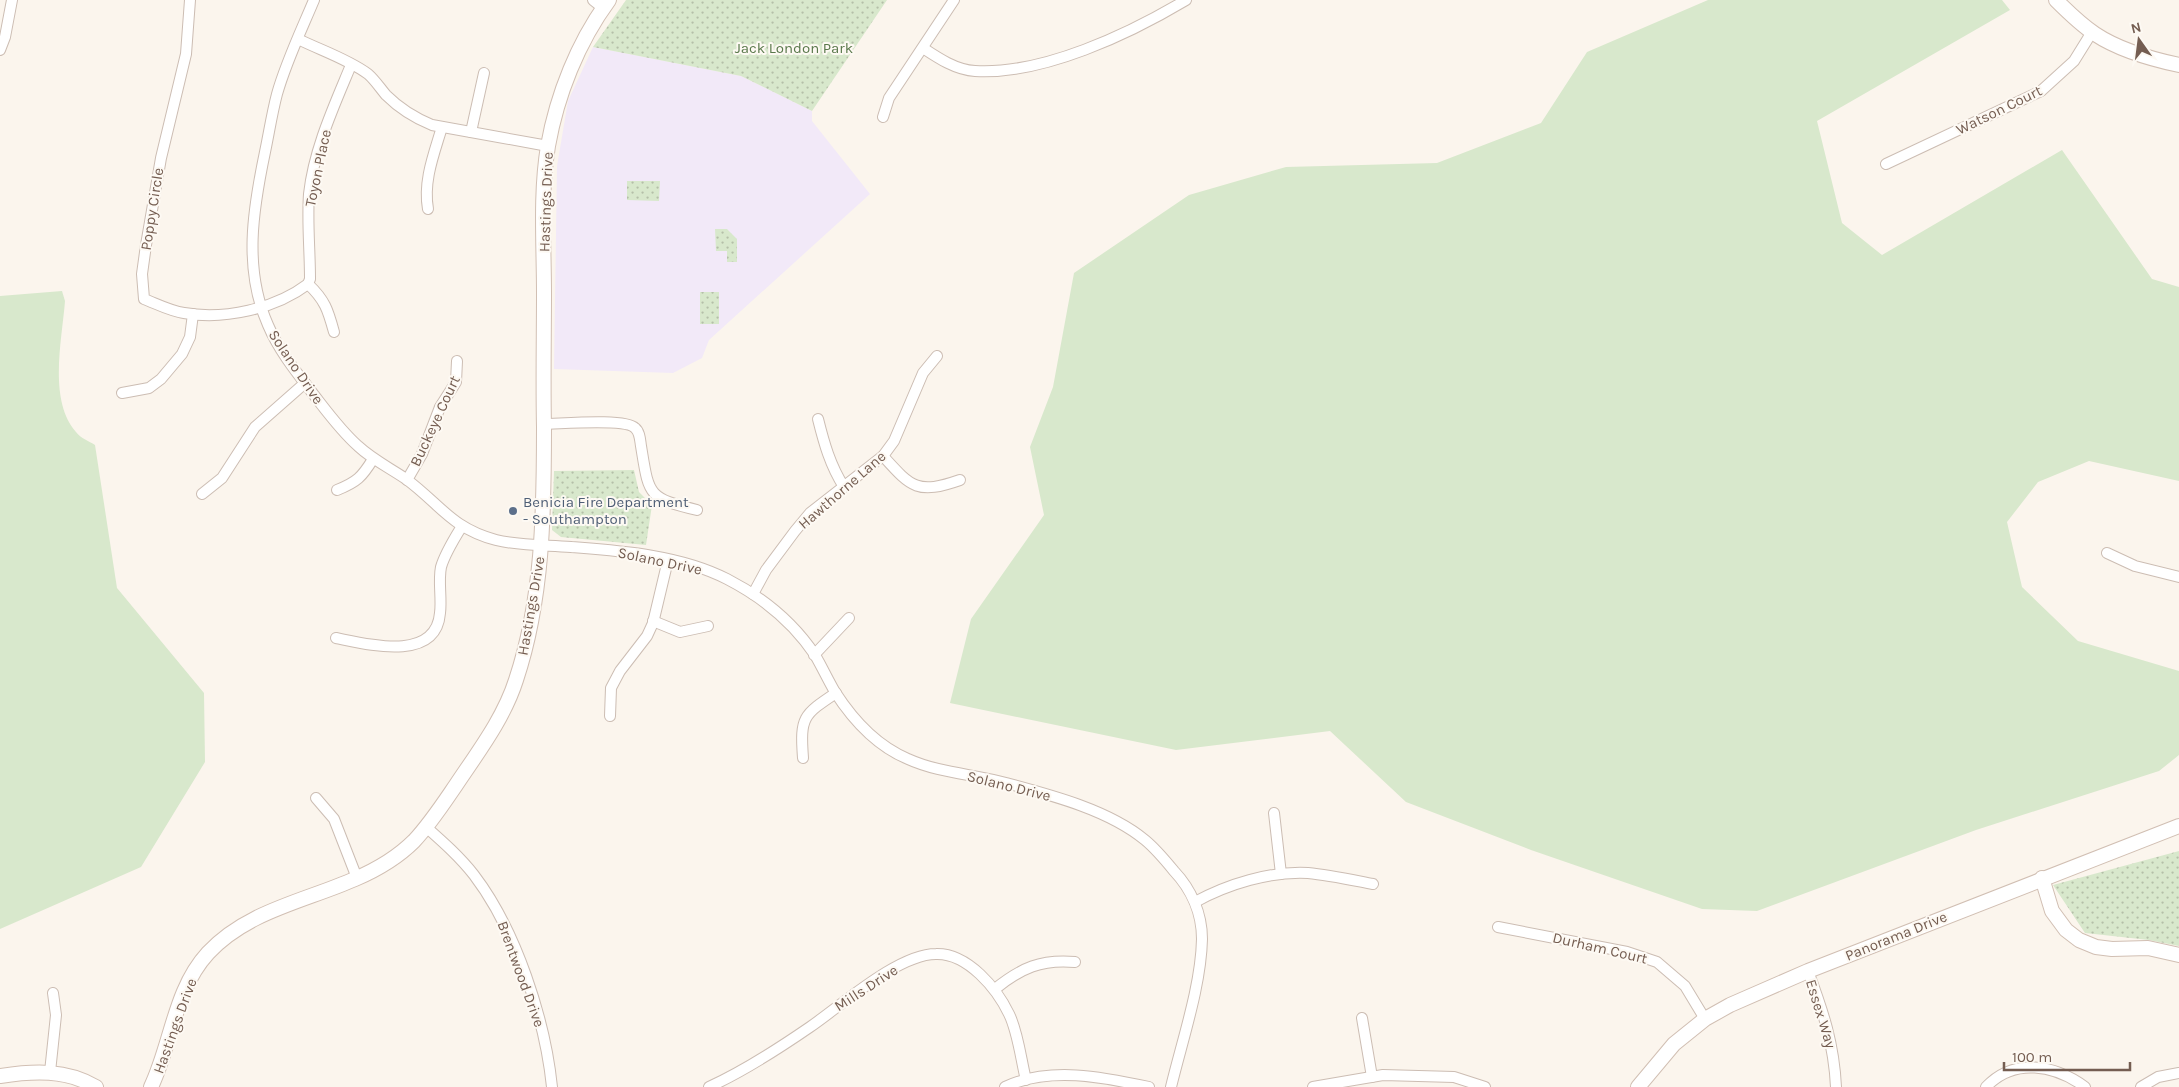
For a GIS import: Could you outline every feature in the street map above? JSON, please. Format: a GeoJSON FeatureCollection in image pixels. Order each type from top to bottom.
{"type":"FeatureCollection","features":[{"type":"Feature","properties":{"kind":"street"},"geometry":{"type":"LineString","coordinates":[[0,50],[4,17],[12,0]]}},
{"type":"Feature","properties":{"kind":"street","name":"Poppy Circle"},"geometry":{"type":"LineString","coordinates":[[190,0],[186,54],[161,158],[146,245],[142,297],[182,313],[193,314],[224,316],[262,306]]}},
{"type":"Feature","properties":{"kind":"street","name":"Solano Drive"},"geometry":{"type":"LineString","coordinates":[[314,0],[277,94],[253,215],[252,253],[256,285],[266,322],[278,346],[305,383],[346,435],[373,459],[407,480],[450,519],[462,526],[494,539],[513,543],[626,552],[668,560],[697,566],[726,579],[778,612],[814,655],[836,693],[855,718],[885,747],[934,770],[985,777],[1075,804],[1127,827],[1148,842],[1183,880],[1195,902],[1202,936],[1192,1004],[1171,1087]]}},
{"type":"Feature","properties":{"kind":"street"},"geometry":{"type":"LineString","coordinates":[[883,117],[889,98],[954,0]]}},
{"type":"Feature","properties":{"kind":"street"},"geometry":{"type":"LineString","coordinates":[[923,48],[954,66],[973,71],[1007,70],[1044,62],[1114,38],[1145,24],[1186,0]]}},
{"type":"Feature","properties":{"kind":"street"},"geometry":{"type":"LineString","coordinates":[[2056,0],[2092,32],[2130,50],[2154,59],[2179,65]]}},
{"type":"Feature","properties":{"kind":"street","name":"Hastings Drive"},"geometry":{"type":"LineString","coordinates":[[151,1087],[185,990],[206,955],[234,929],[256,918],[357,878],[400,853],[413,842],[426,827],[502,714],[516,681],[530,630],[541,545],[544,424],[544,193],[548,146],[564,84],[602,2]]}},
{"type":"Feature","properties":{"kind":"street","name":"Watson Court"},"geometry":{"type":"LineString","coordinates":[[1886,164],[2041,91],[2074,61],[2092,32]]}},
{"type":"Feature","properties":{"kind":"street"},"geometry":{"type":"LineString","coordinates":[[298,39],[368,75],[402,108],[418,119],[442,127],[548,146]]}},
{"type":"Feature","properties":{"kind":"street","name":"Toyon Place"},"geometry":{"type":"LineString","coordinates":[[308,284],[310,279],[307,219],[310,191],[326,128],[351,65]]}},
{"type":"Feature","properties":{"kind":"street"},"geometry":{"type":"LineString","coordinates":[[471,132],[484,73]]}},
{"type":"Feature","properties":{"kind":"street"},"geometry":{"type":"LineString","coordinates":[[428,209],[425,194],[430,166],[442,127]]}},
{"type":"Feature","properties":{"kind":"street"},"geometry":{"type":"LineString","coordinates":[[262,306],[308,284],[320,295],[327,307],[334,332]]}},
{"type":"Feature","properties":{"kind":"street"},"geometry":{"type":"LineString","coordinates":[[122,393],[149,388],[161,379],[182,354],[190,337],[193,314]]}},
{"type":"Feature","properties":{"kind":"street","name":"Hawthorne Lane"},"geometry":{"type":"LineString","coordinates":[[752,594],[766,570],[810,514],[883,456],[894,441],[923,373],[938,356]]}},
{"type":"Feature","properties":{"kind":"street","name":"Buckeye Court"},"geometry":{"type":"LineString","coordinates":[[407,480],[422,454],[440,406],[456,382],[457,361]]}},
{"type":"Feature","properties":{"kind":"street"},"geometry":{"type":"LineString","coordinates":[[202,494],[222,478],[255,427],[305,383]]}},
{"type":"Feature","properties":{"kind":"street"},"geometry":{"type":"LineString","coordinates":[[818,418],[823,442],[834,471],[844,486]]}},
{"type":"Feature","properties":{"kind":"street"},"geometry":{"type":"LineString","coordinates":[[544,424],[622,422],[635,427],[639,434],[649,485],[653,493],[670,504],[697,510]]}},
{"type":"Feature","properties":{"kind":"street"},"geometry":{"type":"LineString","coordinates":[[883,456],[910,484],[921,488],[943,486],[960,480]]}},
{"type":"Feature","properties":{"kind":"street"},"geometry":{"type":"LineString","coordinates":[[337,490],[355,483],[364,474],[373,459]]}},
{"type":"Feature","properties":{"kind":"street"},"geometry":{"type":"LineString","coordinates":[[336,638],[390,647],[418,643],[427,638],[433,631],[440,614],[441,569],[462,526]]}},
{"type":"Feature","properties":{"kind":"street"},"geometry":{"type":"LineString","coordinates":[[2107,552],[2135,566],[2179,577]]}},
{"type":"Feature","properties":{"kind":"street"},"geometry":{"type":"LineString","coordinates":[[610,716],[611,688],[620,671],[647,636],[653,621],[668,560]]}},
{"type":"Feature","properties":{"kind":"street"},"geometry":{"type":"LineString","coordinates":[[814,655],[849,618]]}},
{"type":"Feature","properties":{"kind":"street"},"geometry":{"type":"LineString","coordinates":[[653,621],[680,632],[708,626]]}},
{"type":"Feature","properties":{"kind":"street"},"geometry":{"type":"LineString","coordinates":[[803,758],[801,732],[804,721],[810,711],[836,693]]}},
{"type":"Feature","properties":{"kind":"street"},"geometry":{"type":"LineString","coordinates":[[316,798],[334,819],[357,878]]}},
{"type":"Feature","properties":{"kind":"street"},"geometry":{"type":"LineString","coordinates":[[1274,813],[1281,874]]}},
{"type":"Feature","properties":{"kind":"street","name":"Panorama Drive"},"geometry":{"type":"LineString","coordinates":[[1638,1087],[1674,1044],[1705,1019],[1730,1005],[1808,971],[2179,826]]}},
{"type":"Feature","properties":{"kind":"street","name":"Brentwood Drive"},"geometry":{"type":"LineString","coordinates":[[426,827],[457,855],[474,875],[503,922],[530,989],[546,1043],[552,1087]]}},
{"type":"Feature","properties":{"kind":"street"},"geometry":{"type":"LineString","coordinates":[[1195,902],[1231,886],[1281,874],[1307,873],[1373,884]]}},
{"type":"Feature","properties":{"kind":"street"},"geometry":{"type":"LineString","coordinates":[[2042,878],[2052,911],[2066,930],[2079,940],[2096,946],[2148,948],[2179,955]]}},
{"type":"Feature","properties":{"kind":"street","name":"Durham Court"},"geometry":{"type":"LineString","coordinates":[[1498,927],[1627,952],[1657,962],[1685,986],[1705,1019]]}},
{"type":"Feature","properties":{"kind":"street","name":"Mills Drive"},"geometry":{"type":"LineString","coordinates":[[709,1087],[734,1076],[884,974],[917,958],[936,954],[952,957],[966,963],[995,989],[1010,1016],[1026,1080]]}},
{"type":"Feature","properties":{"kind":"street"},"geometry":{"type":"LineString","coordinates":[[995,989],[1015,973],[1037,964],[1055,960],[1075,962]]}},
{"type":"Feature","properties":{"kind":"street","name":"Essex Way"},"geometry":{"type":"LineString","coordinates":[[1808,971],[1825,1015],[1834,1058],[1836,1087]]}},
{"type":"Feature","properties":{"kind":"street"},"geometry":{"type":"LineString","coordinates":[[50,1072],[56,1015],[53,993]]}},
{"type":"Feature","properties":{"kind":"street"},"geometry":{"type":"LineString","coordinates":[[1362,1018],[1372,1076]]}},
{"type":"Feature","properties":{"kind":"street"},"geometry":{"type":"LineString","coordinates":[[1986,1087],[1993,1080],[2008,1072],[2032,1066],[2049,1068],[2069,1076],[2085,1087]]}},
{"type":"Feature","properties":{"kind":"street"},"geometry":{"type":"LineString","coordinates":[[0,1076],[24,1072],[50,1072],[68,1075],[96,1087]]}},
{"type":"Feature","properties":{"kind":"street"},"geometry":{"type":"LineString","coordinates":[[1313,1087],[1383,1074],[1454,1077],[1485,1087]]}},
{"type":"Feature","properties":{"kind":"street"},"geometry":{"type":"LineString","coordinates":[[2141,1087],[2158,1077],[2179,1074]]}},
{"type":"Feature","properties":{"kind":"street"},"geometry":{"type":"LineString","coordinates":[[1006,1087],[1026,1080],[1056,1076],[1110,1079],[1149,1087]]}},
{"type":"Feature","properties":{"kind":"shaded area"},"geometry":{"type":"Polygon","coordinates":[[[593,47],[741,76],[812,111],[812,121],[870,194],[709,340],[702,358],[673,373],[554,369],[557,166],[568,101],[593,47]]]}},
{"type":"Feature","properties":{"kind":"green space","name":"Jack London Park"},"geometry":{"type":"Polygon","coordinates":[[[626,0],[887,0],[812,111],[741,76],[593,47],[626,0]]]}},
{"type":"Feature","properties":{"kind":"green space"},"geometry":{"type":"Polygon","coordinates":[[[1708,0],[2002,0],[2010,10],[1817,121],[1842,223],[1882,255],[2062,150],[2152,279],[2179,287],[2179,481],[2089,461],[2038,482],[2007,522],[2022,587],[2078,641],[2179,671],[2179,755],[2159,771],[1976,830],[1757,911],[1702,909],[1531,850],[1406,802],[1330,731],[1176,750],[950,703],[971,619],[1044,515],[1030,447],[1053,387],[1074,273],[1189,195],[1286,167],[1437,163],[1541,123],[1587,52],[1708,0]]]}},
{"type":"Feature","properties":{"kind":"green space"},"geometry":{"type":"Polygon","coordinates":[[[627,181],[660,181],[659,201],[627,200],[627,181]]]}},
{"type":"Feature","properties":{"kind":"green space"},"geometry":{"type":"Polygon","coordinates":[[[715,229],[727,229],[737,239],[737,262],[727,262],[727,251],[716,251],[715,229]]]}},
{"type":"Feature","properties":{"kind":"green space"},"geometry":{"type":"Polygon","coordinates":[[[62,291],[65,301],[60,351],[59,387],[62,404],[67,419],[76,432],[82,438],[95,445],[117,588],[204,693],[205,762],[141,867],[0,929],[0,296],[62,291]]]}},
{"type":"Feature","properties":{"kind":"green space"},"geometry":{"type":"Polygon","coordinates":[[[700,292],[719,292],[719,324],[700,324],[700,292]]]}},
{"type":"Feature","properties":{"kind":"green space"},"geometry":{"type":"Polygon","coordinates":[[[634,470],[639,492],[652,505],[646,545],[561,537],[552,530],[554,471],[634,470]]]}},
{"type":"Feature","properties":{"kind":"green space"},"geometry":{"type":"Polygon","coordinates":[[[2179,851],[2179,946],[2149,940],[2085,933],[2053,885],[2179,851]]]}},
{"type":"Feature","properties":{"kind":"place","name":"Benicia Fire Department - Southampton"},"geometry":{"type":"Point","coordinates":[513,511]}}]}
